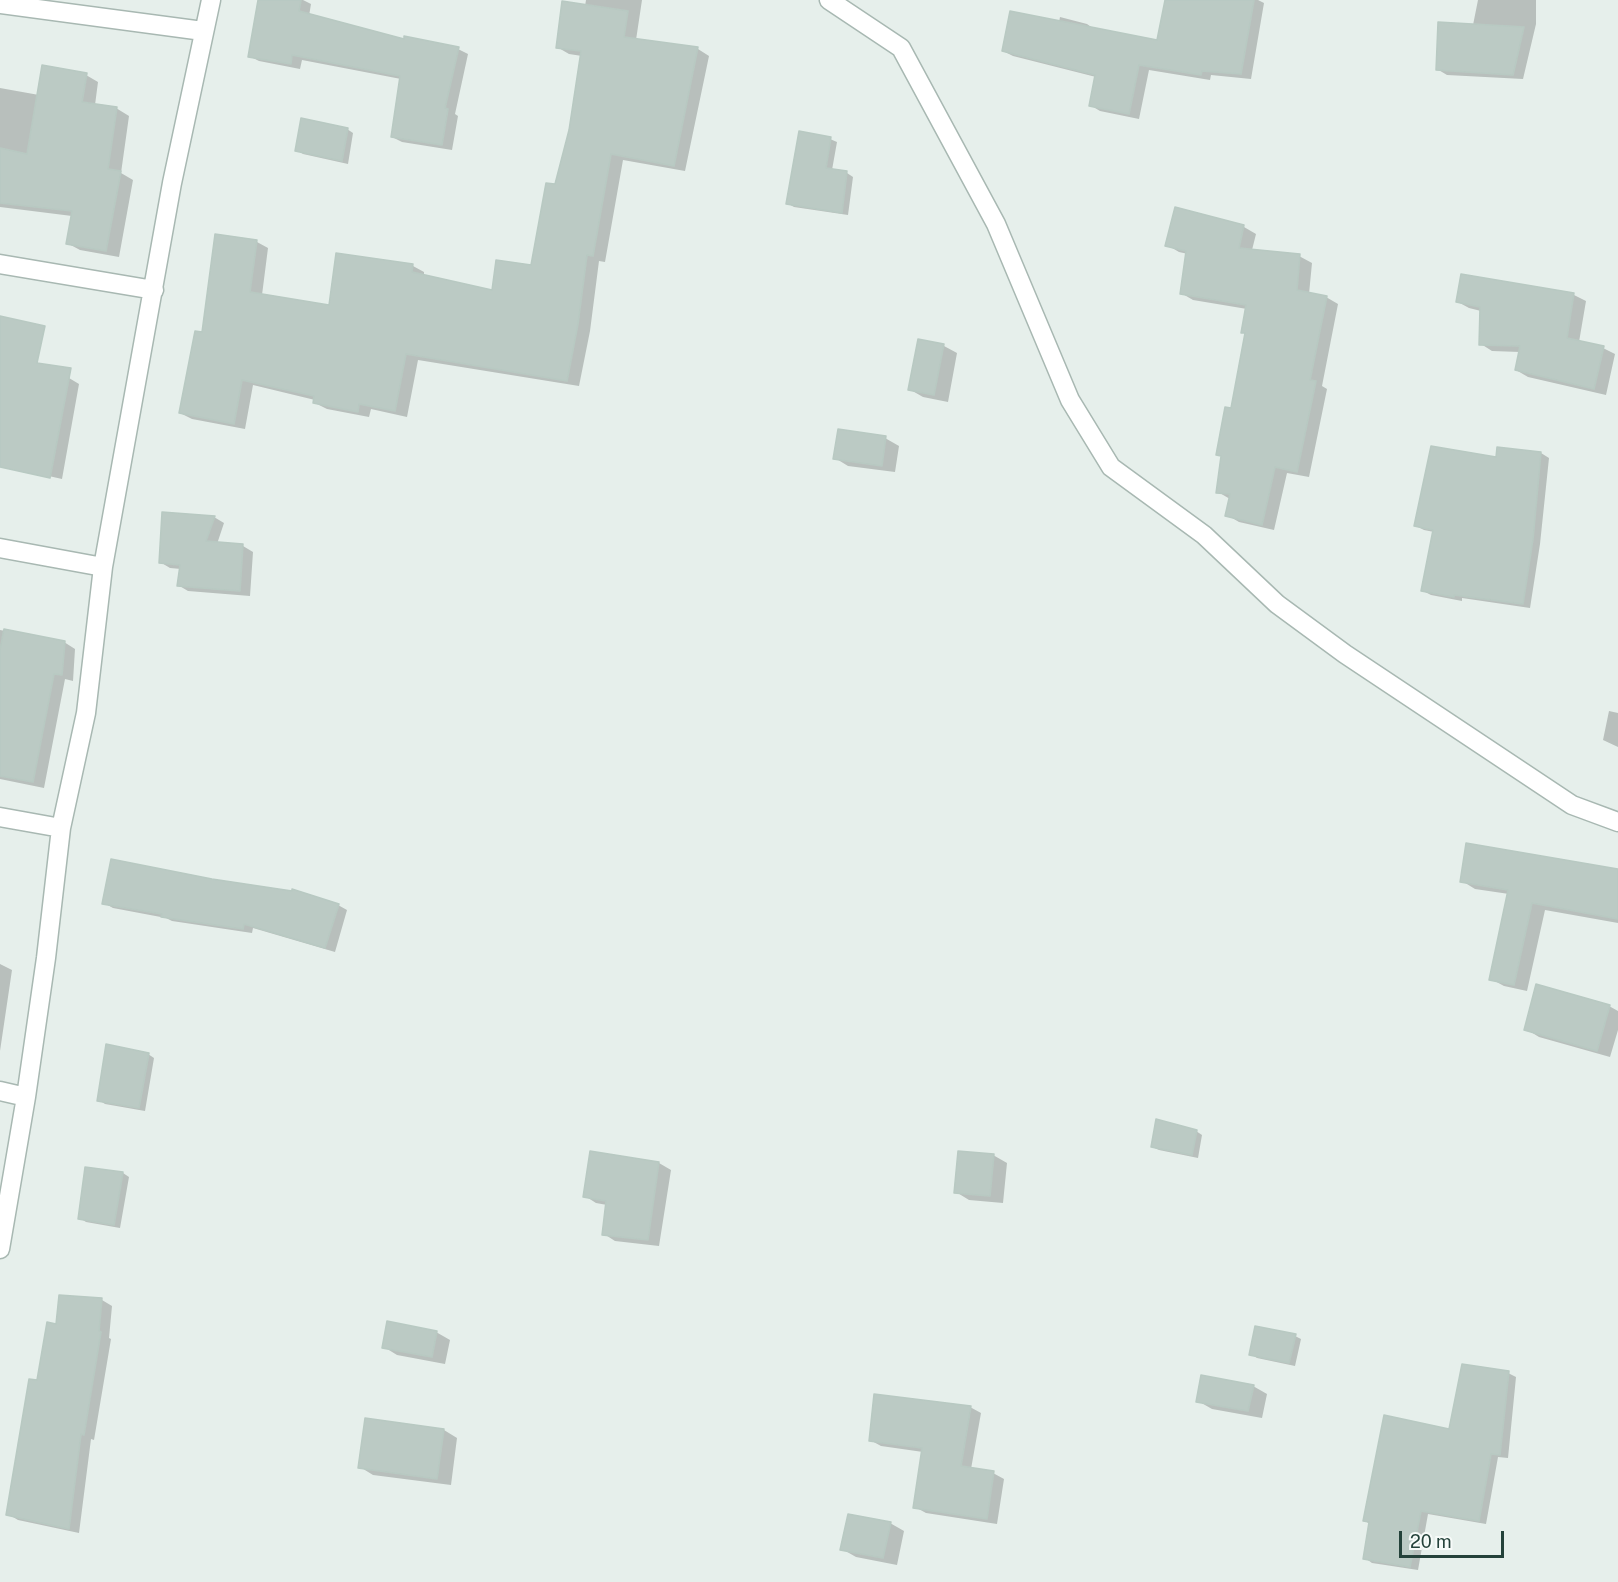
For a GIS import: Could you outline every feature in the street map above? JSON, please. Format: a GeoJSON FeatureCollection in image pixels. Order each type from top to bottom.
{"type":"FeatureCollection","features":[{"type":"Feature","properties":{"kind":"street"},"geometry":{"type":"LineString","coordinates":[[0,1249],[26,1097],[46,958],[61,828],[86,713],[103,567],[172,183],[211,0]]}},
{"type":"Feature","properties":{"kind":"street"},"geometry":{"type":"LineString","coordinates":[[829,0],[901,48],[996,224],[1070,400],[1111,467],[1204,535],[1277,604],[1346,654],[1572,806],[1618,822]]}},
{"type":"Feature","properties":{"kind":"street"},"geometry":{"type":"LineString","coordinates":[[0,4],[204,31]]}},
{"type":"Feature","properties":{"kind":"street"},"geometry":{"type":"LineString","coordinates":[[0,264],[154,290]]}},
{"type":"Feature","properties":{"kind":"street"},"geometry":{"type":"LineString","coordinates":[[0,548],[103,567]]}},
{"type":"Feature","properties":{"kind":"street"},"geometry":{"type":"LineString","coordinates":[[0,817],[61,828]]}},
{"type":"Feature","properties":{"kind":"street"},"geometry":{"type":"LineString","coordinates":[[0,1091],[26,1097]]}},
{"type":"Feature","properties":{"kind":"building"},"geometry":{"type":"Polygon","coordinates":[[[258,0],[301,0],[299,11],[404,39],[404,36],[459,47],[445,108],[448,109],[442,145],[391,137],[400,76],[292,55],[291,64],[248,57],[258,0]]]}},
{"type":"Feature","properties":{"kind":"building"},"geometry":{"type":"Polygon","coordinates":[[[1165,0],[1254,0],[1241,74],[1202,71],[1201,75],[1139,65],[1129,114],[1089,106],[1095,75],[1002,51],[1010,11],[1157,40],[1165,0]]]}},
{"type":"Feature","properties":{"kind":"building"},"geometry":{"type":"Polygon","coordinates":[[[562,1],[628,11],[624,37],[698,47],[674,166],[611,154],[593,256],[587,255],[578,324],[567,381],[406,354],[395,411],[359,404],[358,412],[313,403],[314,396],[242,380],[234,424],[179,413],[195,331],[202,332],[215,234],[257,240],[250,292],[329,305],[336,253],[413,264],[412,272],[492,290],[496,260],[531,265],[546,183],[555,184],[569,130],[581,51],[556,48],[562,1]]]}},
{"type":"Feature","properties":{"kind":"building"},"geometry":{"type":"Polygon","coordinates":[[[1438,22],[1524,27],[1513,75],[1436,70],[1438,22]]]}},
{"type":"Feature","properties":{"kind":"building"},"geometry":{"type":"Polygon","coordinates":[[[42,65],[87,73],[82,102],[117,107],[108,169],[121,171],[106,251],[66,244],[72,211],[0,203],[0,148],[27,154],[42,65]]]}},
{"type":"Feature","properties":{"kind":"building"},"geometry":{"type":"Polygon","coordinates":[[[301,118],[348,128],[342,161],[295,151],[301,118]]]}},
{"type":"Feature","properties":{"kind":"building"},"geometry":{"type":"Polygon","coordinates":[[[799,131],[831,137],[826,168],[847,171],[842,213],[786,204],[799,131]]]}},
{"type":"Feature","properties":{"kind":"building"},"geometry":{"type":"Polygon","coordinates":[[[1175,207],[1244,225],[1239,248],[1300,254],[1297,290],[1327,296],[1310,380],[1316,381],[1297,472],[1275,467],[1262,525],[1225,516],[1230,494],[1216,493],[1221,456],[1216,455],[1225,407],[1231,408],[1245,333],[1241,333],[1246,305],[1180,294],[1186,251],[1165,246],[1175,207]]]}},
{"type":"Feature","properties":{"kind":"building"},"geometry":{"type":"Polygon","coordinates":[[[1461,274],[1574,293],[1567,338],[1604,346],[1594,389],[1515,370],[1520,346],[1479,345],[1480,307],[1456,302],[1461,274]]]}},
{"type":"Feature","properties":{"kind":"building"},"geometry":{"type":"Polygon","coordinates":[[[0,316],[45,326],[37,363],[71,368],[50,478],[0,467],[0,316]]]}},
{"type":"Feature","properties":{"kind":"building"},"geometry":{"type":"Polygon","coordinates":[[[918,339],[944,344],[934,395],[908,390],[918,339]]]}},
{"type":"Feature","properties":{"kind":"building"},"geometry":{"type":"Polygon","coordinates":[[[838,429],[886,436],[882,466],[833,459],[838,429]]]}},
{"type":"Feature","properties":{"kind":"building"},"geometry":{"type":"Polygon","coordinates":[[[1431,446],[1496,457],[1497,447],[1541,452],[1533,539],[1523,604],[1421,591],[1433,530],[1414,526],[1431,446]]]}},
{"type":"Feature","properties":{"kind":"building"},"geometry":{"type":"Polygon","coordinates":[[[162,512],[215,516],[206,541],[243,544],[240,591],[177,586],[180,565],[159,563],[162,512]]]}},
{"type":"Feature","properties":{"kind":"building"},"geometry":{"type":"Polygon","coordinates":[[[4,629],[65,641],[62,675],[54,674],[33,782],[0,776],[0,650],[4,629]]]}},
{"type":"Feature","properties":{"kind":"building"},"geometry":{"type":"Polygon","coordinates":[[[1466,843],[1618,869],[1618,919],[1532,903],[1514,985],[1489,980],[1508,890],[1460,882],[1466,843]]]}},
{"type":"Feature","properties":{"kind":"building"},"geometry":{"type":"Polygon","coordinates":[[[111,859],[212,879],[292,891],[292,889],[339,904],[325,948],[244,924],[243,929],[161,917],[162,914],[102,904],[111,859]]]}},
{"type":"Feature","properties":{"kind":"building"},"geometry":{"type":"Polygon","coordinates":[[[1536,984],[1610,1005],[1597,1051],[1524,1030],[1536,984]]]}},
{"type":"Feature","properties":{"kind":"building"},"geometry":{"type":"Polygon","coordinates":[[[106,1044],[149,1053],[139,1108],[97,1101],[106,1044]]]}},
{"type":"Feature","properties":{"kind":"building"},"geometry":{"type":"Polygon","coordinates":[[[1156,1119],[1197,1130],[1192,1155],[1151,1147],[1156,1119]]]}},
{"type":"Feature","properties":{"kind":"building"},"geometry":{"type":"Polygon","coordinates":[[[590,1151],[659,1162],[648,1240],[602,1235],[606,1201],[583,1197],[590,1151]]]}},
{"type":"Feature","properties":{"kind":"building"},"geometry":{"type":"Polygon","coordinates":[[[958,1151],[994,1154],[990,1196],[954,1193],[958,1151]]]}},
{"type":"Feature","properties":{"kind":"building"},"geometry":{"type":"Polygon","coordinates":[[[85,1167],[123,1172],[114,1225],[78,1219],[85,1167]]]}},
{"type":"Feature","properties":{"kind":"building"},"geometry":{"type":"Polygon","coordinates":[[[59,1295],[102,1298],[99,1331],[101,1332],[84,1435],[81,1434],[69,1529],[6,1515],[29,1379],[37,1380],[47,1322],[56,1324],[59,1295]]]}},
{"type":"Feature","properties":{"kind":"building"},"geometry":{"type":"Polygon","coordinates":[[[387,1321],[437,1331],[432,1357],[382,1348],[387,1321]]]}},
{"type":"Feature","properties":{"kind":"building"},"geometry":{"type":"Polygon","coordinates":[[[1255,1326],[1296,1334],[1289,1363],[1249,1355],[1255,1326]]]}},
{"type":"Feature","properties":{"kind":"building"},"geometry":{"type":"Polygon","coordinates":[[[1462,1364],[1509,1371],[1500,1455],[1491,1454],[1479,1521],[1421,1511],[1410,1567],[1363,1559],[1369,1522],[1363,1521],[1384,1415],[1449,1429],[1462,1364]]]}},
{"type":"Feature","properties":{"kind":"building"},"geometry":{"type":"Polygon","coordinates":[[[1201,1375],[1254,1385],[1248,1411],[1196,1402],[1201,1375]]]}},
{"type":"Feature","properties":{"kind":"building"},"geometry":{"type":"Polygon","coordinates":[[[874,1394],[971,1406],[961,1466],[994,1471],[987,1519],[913,1508],[922,1448],[869,1441],[874,1394]]]}},
{"type":"Feature","properties":{"kind":"building"},"geometry":{"type":"Polygon","coordinates":[[[365,1418],[444,1429],[437,1479],[358,1468],[365,1418]]]}},
{"type":"Feature","properties":{"kind":"building"},"geometry":{"type":"Polygon","coordinates":[[[848,1514],[891,1522],[883,1558],[840,1550],[848,1514]]]}}]}
